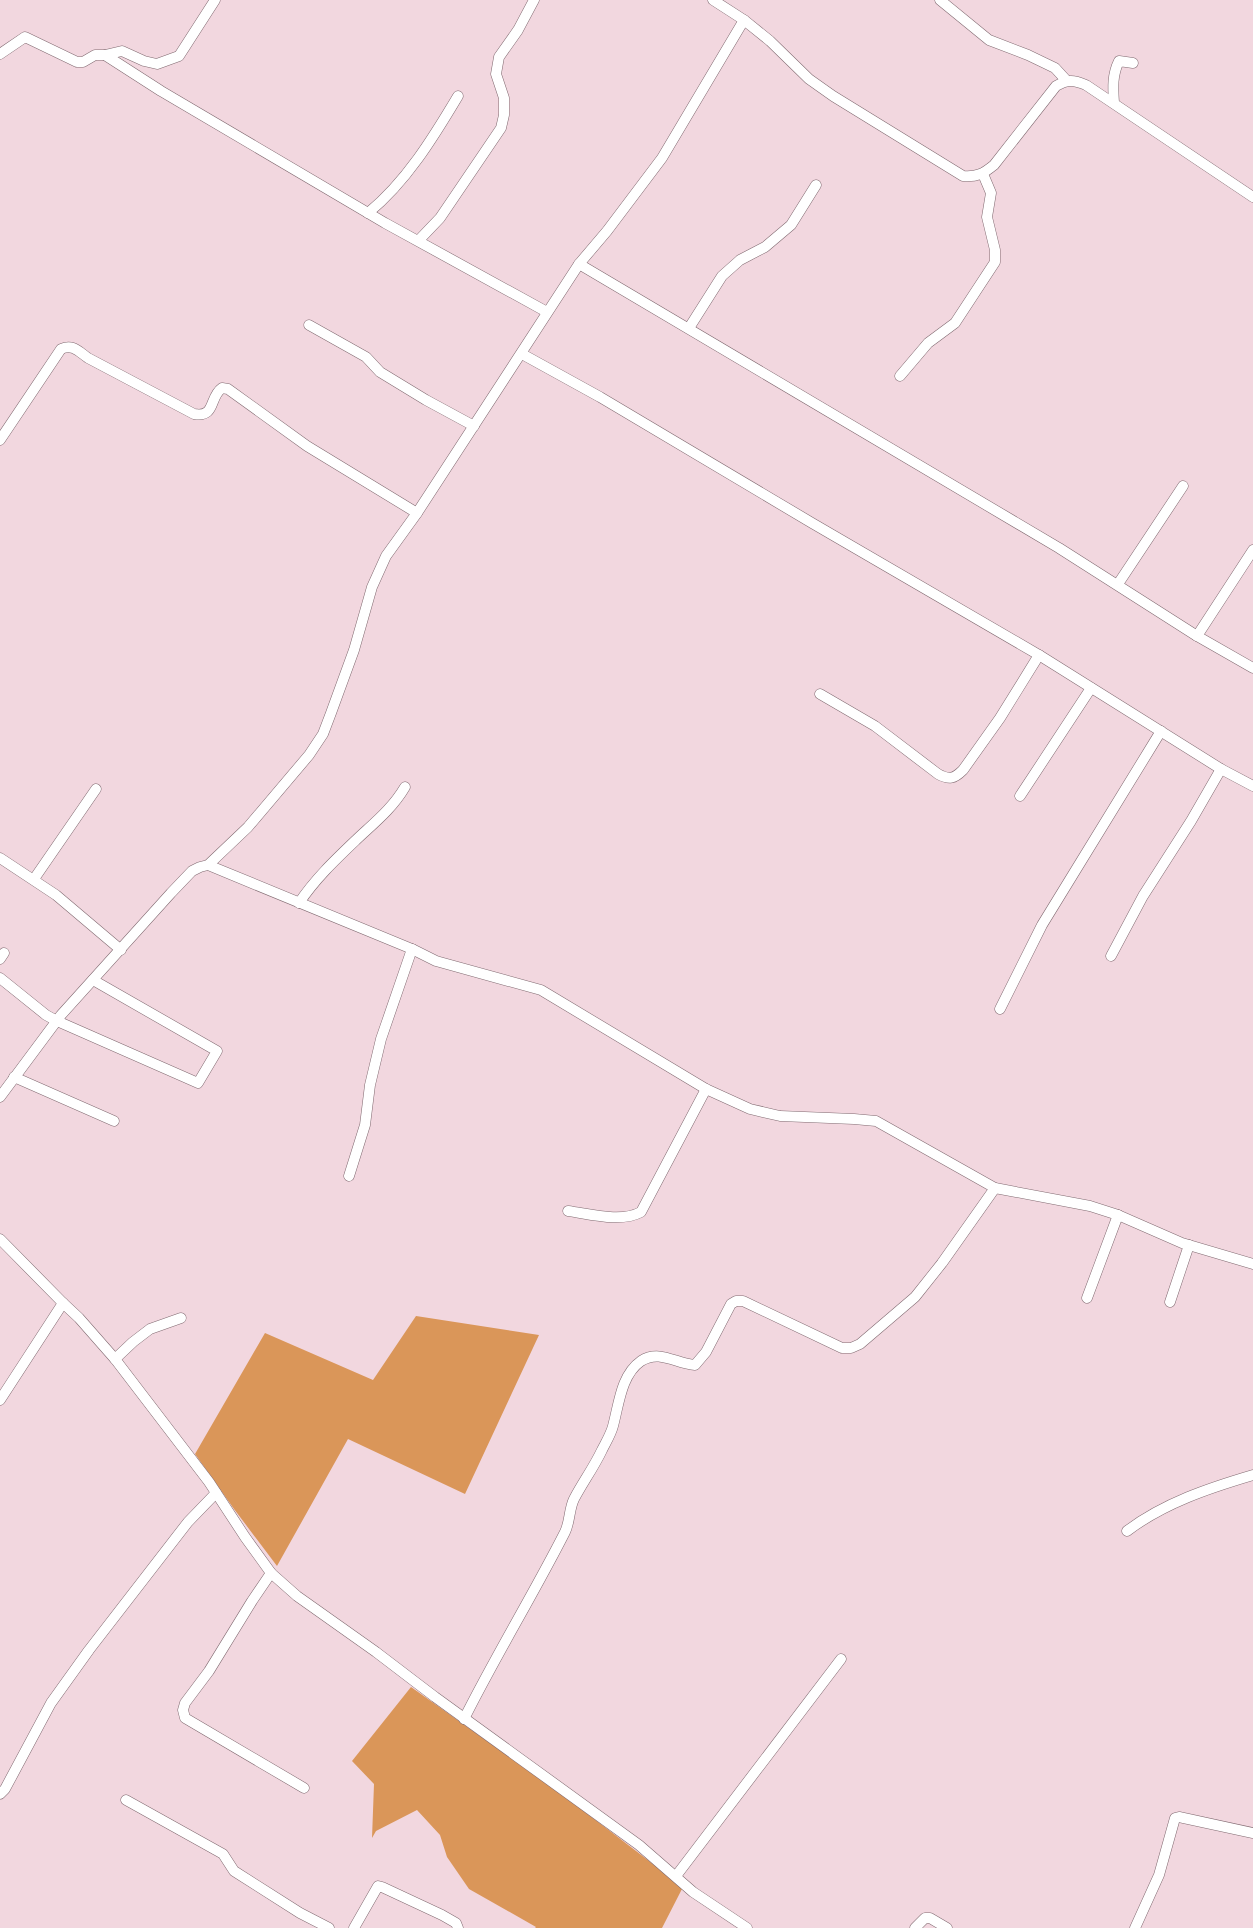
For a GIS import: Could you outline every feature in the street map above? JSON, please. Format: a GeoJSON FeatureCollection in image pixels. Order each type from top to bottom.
{"type":"FeatureCollection","features":[{"type":"Feature","properties":{"kind":"street"},"geometry":{"type":"LineString","coordinates":[[0,54],[25,37],[77,62],[84,62],[95,55],[122,51],[144,61],[157,64],[179,56],[215,0]]}},
{"type":"Feature","properties":{"kind":"street"},"geometry":{"type":"LineString","coordinates":[[419,240],[440,218],[501,128],[504,115],[504,98],[496,74],[499,57],[518,30],[534,0]]}},
{"type":"Feature","properties":{"kind":"street"},"geometry":{"type":"LineString","coordinates":[[713,0],[744,20],[809,79],[833,96],[963,176],[973,177],[983,174],[994,165],[1056,86],[1066,80],[1086,85],[1253,196]]}},
{"type":"Feature","properties":{"kind":"street"},"geometry":{"type":"LineString","coordinates":[[940,0],[989,40],[1055,68],[1066,80]]}},
{"type":"Feature","properties":{"kind":"street"},"geometry":{"type":"LineString","coordinates":[[0,1097],[57,1021],[93,980],[192,871],[208,865],[248,827],[310,755],[323,734],[354,650],[372,587],[386,556],[417,513],[579,264],[607,231],[662,158],[744,20]]}},
{"type":"Feature","properties":{"kind":"street"},"geometry":{"type":"LineString","coordinates":[[105,55],[161,91],[368,213],[548,312]]}},
{"type":"Feature","properties":{"kind":"street"},"geometry":{"type":"LineString","coordinates":[[1114,104],[1113,80],[1115,69],[1119,61],[1133,63]]}},
{"type":"Feature","properties":{"kind":"street"},"geometry":{"type":"LineString","coordinates":[[368,213],[387,198],[408,171],[458,96]]}},
{"type":"Feature","properties":{"kind":"street"},"geometry":{"type":"LineString","coordinates":[[900,376],[928,342],[955,323],[994,262],[995,250],[987,217],[991,193],[983,174]]}},
{"type":"Feature","properties":{"kind":"street"},"geometry":{"type":"LineString","coordinates":[[689,328],[722,276],[740,260],[765,247],[791,225],[816,185]]}},
{"type":"Feature","properties":{"kind":"street"},"geometry":{"type":"LineString","coordinates":[[579,264],[1118,584],[1197,636],[1253,668]]}},
{"type":"Feature","properties":{"kind":"street"},"geometry":{"type":"LineString","coordinates":[[309,325],[366,358],[380,372],[474,426]]}},
{"type":"Feature","properties":{"kind":"street"},"geometry":{"type":"LineString","coordinates":[[0,440],[61,349],[67,346],[73,347],[88,358],[194,414],[202,416],[208,413],[217,391],[222,388],[228,388],[307,446],[417,513]]}},
{"type":"Feature","properties":{"kind":"street"},"geometry":{"type":"LineString","coordinates":[[522,354],[600,397],[804,519],[1039,655],[1221,769],[1253,786]]}},
{"type":"Feature","properties":{"kind":"street"},"geometry":{"type":"LineString","coordinates":[[1118,584],[1183,486]]}},
{"type":"Feature","properties":{"kind":"street"},"geometry":{"type":"LineString","coordinates":[[1197,636],[1253,550]]}},
{"type":"Feature","properties":{"kind":"street"},"geometry":{"type":"LineString","coordinates":[[820,694],[875,726],[938,774],[947,779],[956,778],[1000,718],[1039,655]]}},
{"type":"Feature","properties":{"kind":"street"},"geometry":{"type":"LineString","coordinates":[[1020,796],[1091,688]]}},
{"type":"Feature","properties":{"kind":"street"},"geometry":{"type":"LineString","coordinates":[[1000,1009],[1042,925],[1161,732]]}},
{"type":"Feature","properties":{"kind":"street"},"geometry":{"type":"LineString","coordinates":[[1111,956],[1143,896],[1191,821],[1221,769]]}},
{"type":"Feature","properties":{"kind":"street"},"geometry":{"type":"LineString","coordinates":[[299,903],[310,886],[326,869],[396,802],[405,787]]}},
{"type":"Feature","properties":{"kind":"street"},"geometry":{"type":"LineString","coordinates":[[34,879],[96,789]]}},
{"type":"Feature","properties":{"kind":"street"},"geometry":{"type":"LineString","coordinates":[[0,858],[56,895],[121,950]]}},
{"type":"Feature","properties":{"kind":"street"},"geometry":{"type":"LineString","coordinates":[[208,865],[412,949],[436,961],[541,990],[706,1089],[750,1109],[780,1116],[876,1121],[995,1188],[1090,1206],[1118,1215],[1189,1245],[1253,1264]]}},
{"type":"Feature","properties":{"kind":"street"},"geometry":{"type":"LineString","coordinates":[[349,1176],[365,1126],[370,1085],[381,1040],[412,949]]}},
{"type":"Feature","properties":{"kind":"street"},"geometry":{"type":"LineString","coordinates":[[0,978],[46,1015],[57,1021],[198,1083],[218,1051],[93,980]]}},
{"type":"Feature","properties":{"kind":"street"},"geometry":{"type":"LineString","coordinates":[[14,1077],[114,1121]]}},
{"type":"Feature","properties":{"kind":"street"},"geometry":{"type":"LineString","coordinates":[[568,1211],[619,1217],[633,1216],[641,1212],[706,1089]]}},
{"type":"Feature","properties":{"kind":"street"},"geometry":{"type":"LineString","coordinates":[[464,1718],[566,1530],[573,1501],[602,1451],[612,1428],[624,1383],[633,1368],[648,1357],[658,1356],[695,1365],[706,1352],[731,1304],[736,1301],[743,1301],[842,1348],[850,1348],[860,1344],[915,1296],[942,1263],[995,1188]]}},
{"type":"Feature","properties":{"kind":"street"},"geometry":{"type":"LineString","coordinates":[[1087,1298],[1118,1215]]}},
{"type":"Feature","properties":{"kind":"street"},"geometry":{"type":"LineString","coordinates":[[0,1239],[92,1332],[115,1359],[216,1493],[271,1573],[297,1596],[623,1834],[694,1892],[747,1928]]}},
{"type":"Feature","properties":{"kind":"street"},"geometry":{"type":"LineString","coordinates":[[1170,1302],[1189,1245]]}},
{"type":"Feature","properties":{"kind":"street"},"geometry":{"type":"LineString","coordinates":[[0,1400],[63,1303]]}},
{"type":"Feature","properties":{"kind":"street"},"geometry":{"type":"LineString","coordinates":[[115,1359],[150,1329],[181,1318]]}},
{"type":"Feature","properties":{"kind":"street"},"geometry":{"type":"LineString","coordinates":[[1128,1531],[1138,1523],[1174,1503],[1202,1491],[1253,1475]]}},
{"type":"Feature","properties":{"kind":"street"},"geometry":{"type":"LineString","coordinates":[[0,1794],[5,1789],[24,1750],[56,1695],[188,1522],[216,1493]]}},
{"type":"Feature","properties":{"kind":"street"},"geometry":{"type":"LineString","coordinates":[[271,1573],[252,1600],[209,1671],[184,1703],[182,1710],[185,1718],[304,1788]]}},
{"type":"Feature","properties":{"kind":"street"},"geometry":{"type":"LineString","coordinates":[[676,1876],[841,1659]]}},
{"type":"Feature","properties":{"kind":"street"},"geometry":{"type":"LineString","coordinates":[[126,1800],[223,1854],[234,1871],[300,1913],[329,1928]]}},
{"type":"Feature","properties":{"kind":"street"},"geometry":{"type":"LineString","coordinates":[[1135,1928],[1159,1875],[1175,1818],[1179,1817],[1253,1833]]}},
{"type":"Feature","properties":{"kind":"street"},"geometry":{"type":"LineString","coordinates":[[354,1928],[378,1886],[442,1914],[456,1923],[458,1928]]}},
{"type":"Feature","properties":{"kind":"street"},"geometry":{"type":"LineString","coordinates":[[914,1928],[924,1918],[930,1918],[947,1928]]}},
{"type":"Feature","properties":{"kind":"shaded area"},"geometry":{"type":"Polygon","coordinates":[[[416,1316],[539,1335],[465,1494],[348,1439],[277,1566],[195,1454],[265,1333],[373,1380],[416,1316]]]}},
{"type":"Feature","properties":{"kind":"shaded area"},"geometry":{"type":"Polygon","coordinates":[[[411,1687],[559,1792],[683,1887],[662,1928],[535,1928],[469,1889],[447,1857],[440,1835],[417,1810],[376,1831],[372,1838],[374,1784],[352,1761],[411,1687]]]}}]}
